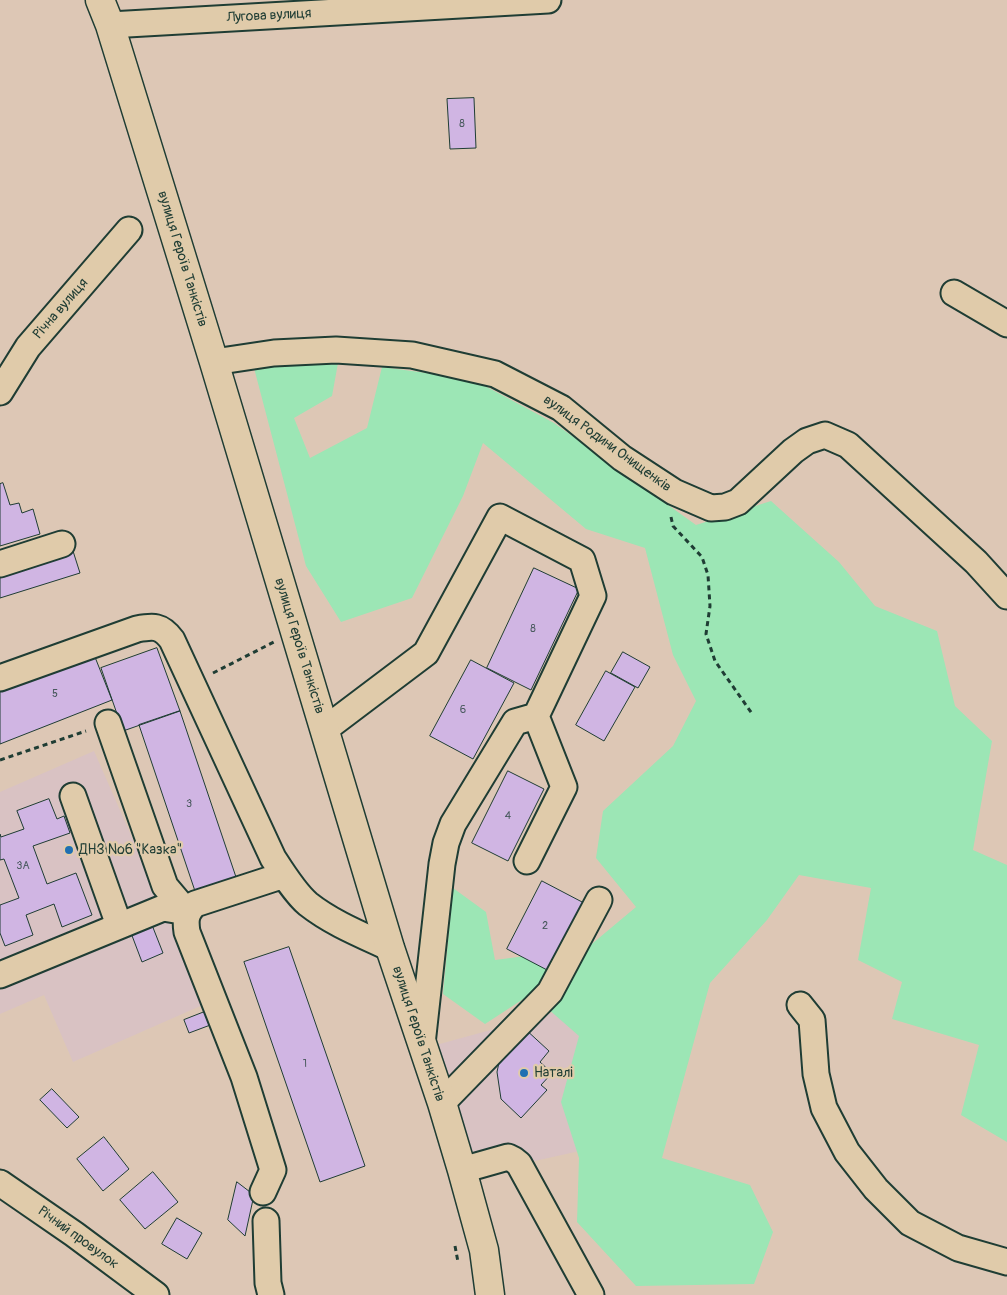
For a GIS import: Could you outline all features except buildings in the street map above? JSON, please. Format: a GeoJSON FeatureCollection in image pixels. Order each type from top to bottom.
{"type":"FeatureCollection","features":[{"type":"Feature","properties":{"kind":"main road","name":"вулиця Героїв Танкістів"},"geometry":{"type":"LineString","coordinates":[[100,0],[110,25],[214,362],[390,948],[442,1103],[484,1250],[490,1295]]}},
{"type":"Feature","properties":{"kind":"street","name":"Лугова вулиця"},"geometry":{"type":"LineString","coordinates":[[110,25],[548,0]]}},
{"type":"Feature","properties":{"kind":"street","name":"Річна вулиця"},"geometry":{"type":"LineString","coordinates":[[0,392],[28,347],[129,230]]}},
{"type":"Feature","properties":{"kind":"street"},"geometry":{"type":"LineString","coordinates":[[954,293],[1007,324]]}},
{"type":"Feature","properties":{"kind":"street","name":"вулиця Родини Онищенків"},"geometry":{"type":"LineString","coordinates":[[214,362],[274,353],[336,350],[412,355],[495,374],[522,386],[562,408],[622,458],[674,492],[710,508],[725,507],[738,502],[793,451],[807,441],[824,435],[848,445],[976,562],[1007,596]]}},
{"type":"Feature","properties":{"kind":"street"},"geometry":{"type":"LineString","coordinates":[[324,730],[426,653],[500,518],[582,560],[593,596],[536,716],[564,787],[527,861]]}},
{"type":"Feature","properties":{"kind":"street"},"geometry":{"type":"LineString","coordinates":[[0,564],[62,544]]}},
{"type":"Feature","properties":{"kind":"street"},"geometry":{"type":"LineString","coordinates":[[0,678],[136,629],[155,626],[166,631],[172,640],[272,858],[307,903],[341,925],[390,948]]}},
{"type":"Feature","properties":{"kind":"street"},"geometry":{"type":"LineString","coordinates":[[422,1047],[442,864],[446,843],[453,824],[514,722],[536,716]]}},
{"type":"Feature","properties":{"kind":"street"},"geometry":{"type":"LineString","coordinates":[[108,723],[164,886],[187,912]]}},
{"type":"Feature","properties":{"kind":"street"},"geometry":{"type":"LineString","coordinates":[[73,796],[119,925]]}},
{"type":"Feature","properties":{"kind":"street"},"geometry":{"type":"LineString","coordinates":[[263,1192],[273,1170],[244,1076],[187,932],[185,920],[187,912],[195,904],[284,874]]}},
{"type":"Feature","properties":{"kind":"street"},"geometry":{"type":"LineString","coordinates":[[442,1103],[550,992],[599,900]]}},
{"type":"Feature","properties":{"kind":"street"},"geometry":{"type":"LineString","coordinates":[[0,975],[163,908],[187,912]]}},
{"type":"Feature","properties":{"kind":"street"},"geometry":{"type":"LineString","coordinates":[[800,1005],[812,1020],[816,1074],[824,1108],[847,1152],[876,1189],[910,1223],[958,1248],[1007,1262]]}},
{"type":"Feature","properties":{"kind":"street"},"geometry":{"type":"LineString","coordinates":[[462,1170],[508,1157],[519,1164],[591,1295]]}},
{"type":"Feature","properties":{"kind":"street","name":"Річний провулок"},"geometry":{"type":"LineString","coordinates":[[0,1183],[74,1234],[156,1295]]}},
{"type":"Feature","properties":{"kind":"street"},"geometry":{"type":"LineString","coordinates":[[266,1221],[268,1283],[271,1295]]}},
{"type":"Feature","properties":{"kind":"path"},"geometry":{"type":"LineString","coordinates":[[674,492],[670,512],[673,526],[702,557],[708,575],[710,606],[706,634],[715,661],[753,715]]}},
{"type":"Feature","properties":{"kind":"path"},"geometry":{"type":"LineString","coordinates":[[192,684],[280,639]]}},
{"type":"Feature","properties":{"kind":"path"},"geometry":{"type":"LineString","coordinates":[[0,760],[108,723]]}},
{"type":"Feature","properties":{"kind":"shaded area","name":"ДНЗ №6 \"Казка\""},"geometry":{"type":"Polygon","coordinates":[[[94,751],[205,1004],[73,1062],[44,995],[0,1014],[0,792],[94,751]]]}},
{"type":"Feature","properties":{"kind":"shaded area"},"geometry":{"type":"Polygon","coordinates":[[[578,1006],[602,1146],[472,1175],[436,1045],[578,1006]]]}},
{"type":"Feature","properties":{"kind":"green space"},"geometry":{"type":"Polygon","coordinates":[[[338,363],[332,396],[294,418],[310,458],[367,428],[382,367],[472,379],[554,423],[696,525],[771,501],[839,562],[875,606],[937,631],[955,706],[992,741],[973,850],[1007,865],[1007,1142],[961,1115],[979,1045],[892,1019],[902,982],[858,960],[871,888],[799,875],[767,920],[710,983],[662,1158],[750,1185],[773,1232],[754,1284],[636,1286],[577,1222],[579,1158],[561,1102],[579,1036],[531,994],[485,1024],[443,994],[453,888],[486,912],[495,960],[587,948],[636,907],[596,858],[603,811],[673,746],[696,701],[673,655],[645,548],[586,529],[483,443],[463,496],[412,598],[341,622],[306,566],[254,368],[338,363]]]}},
{"type":"Feature","properties":{"kind":"place","name":"ДНЗ №6 \"Казка\""},"geometry":{"type":"Point","coordinates":[69,850]}},
{"type":"Feature","properties":{"kind":"place","name":"Наталі"},"geometry":{"type":"Point","coordinates":[524,1073]}}]}
